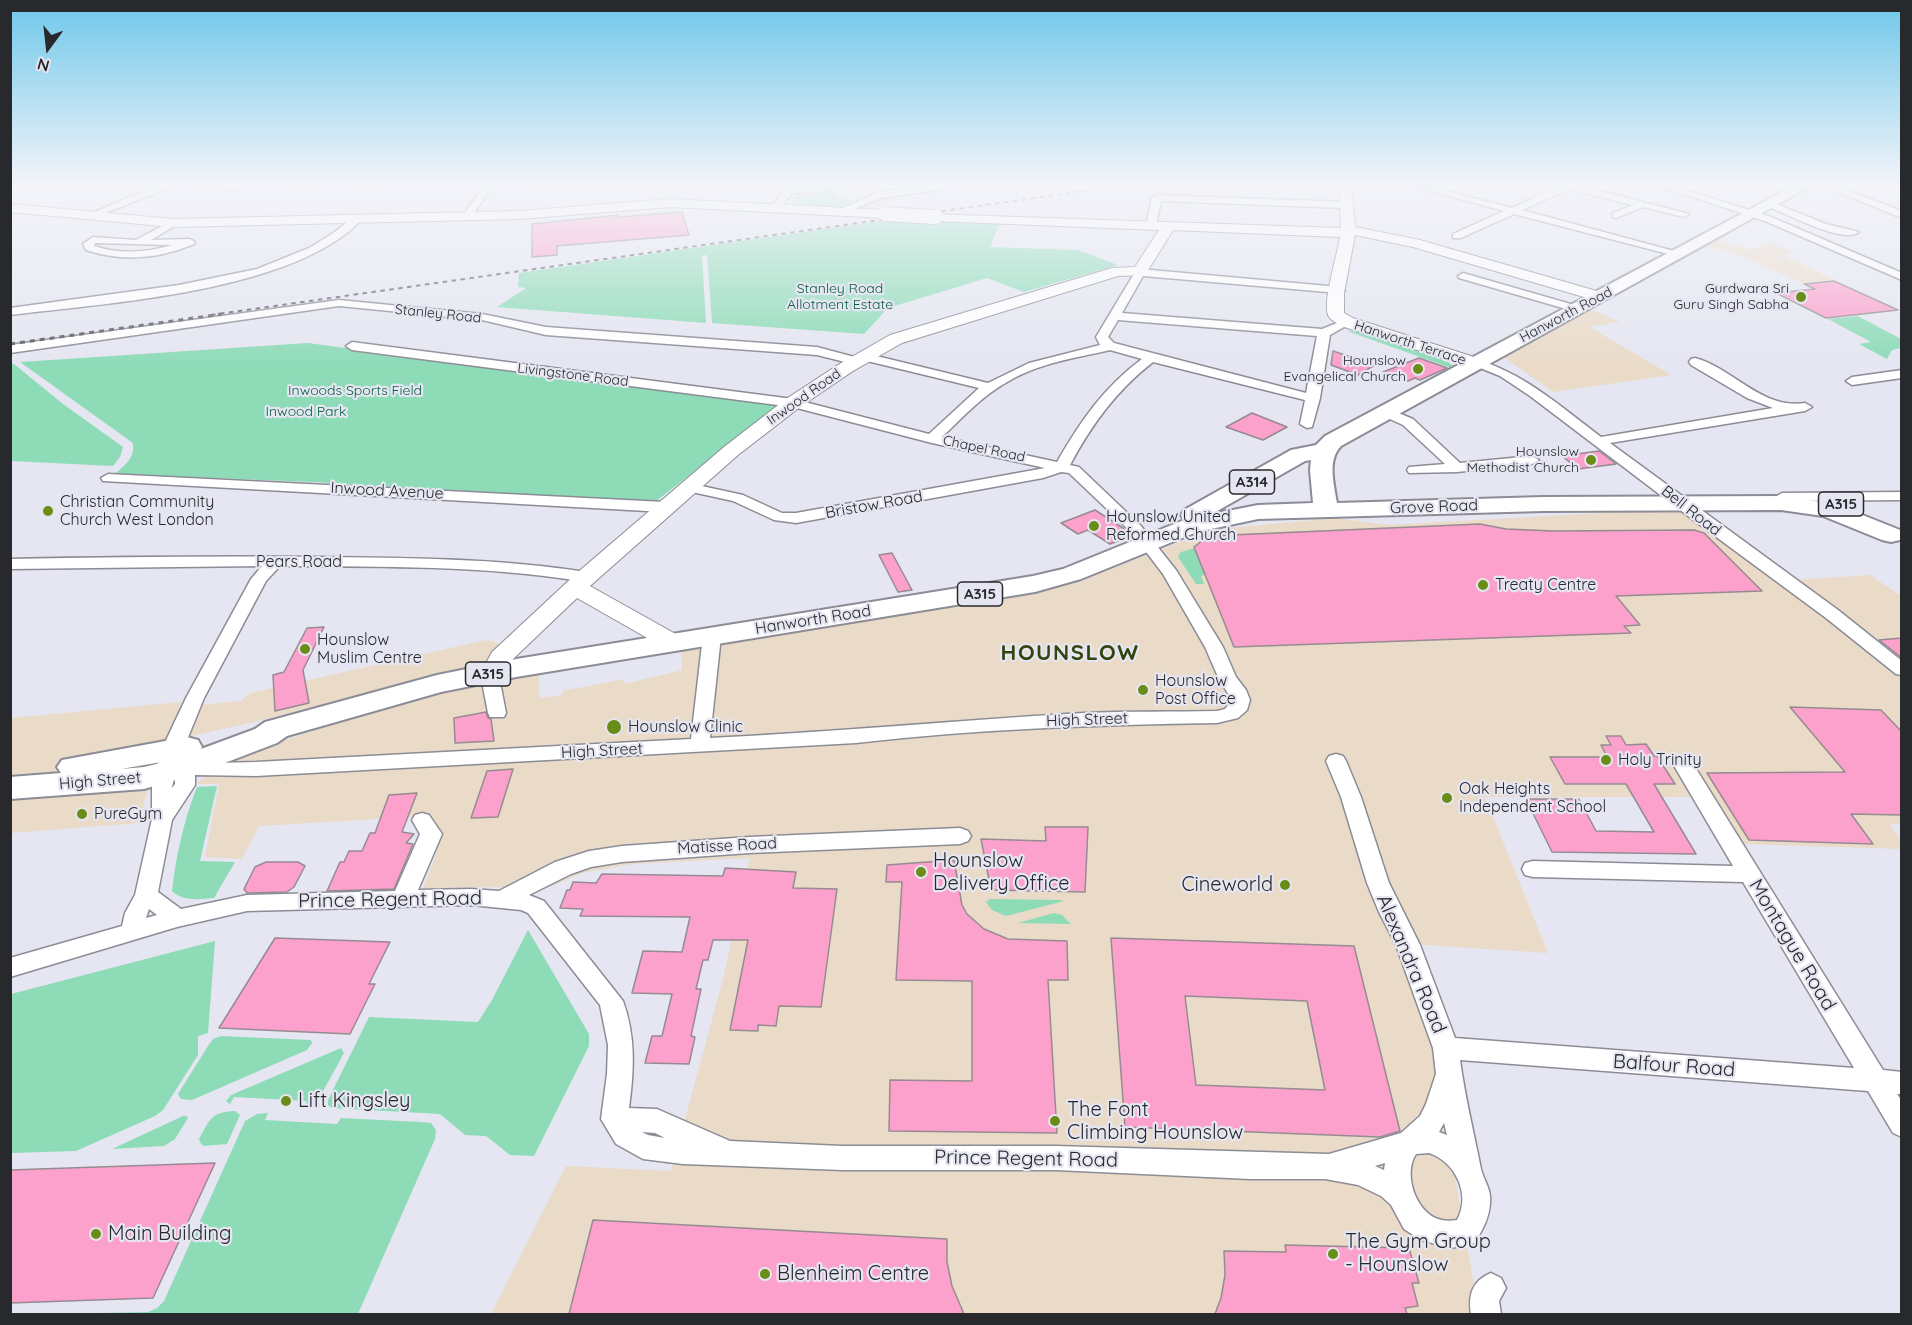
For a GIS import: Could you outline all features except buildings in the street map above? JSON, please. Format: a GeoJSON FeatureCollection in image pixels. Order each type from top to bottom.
{"type":"FeatureCollection","features":[{"type":"Feature","properties":{"kind":"main road","name":"Hanworth Road"},"geometry":{"type":"LineString","coordinates":[[1258,512],[1291,499],[1320,467],[1333,441],[1384,411],[1698,244]]}},
{"type":"Feature","properties":{"kind":"main road","name":"Hanworth Road"},"geometry":{"type":"LineString","coordinates":[[174,763],[266,736],[276,729],[437,684],[672,642],[1035,584],[1072,574],[1190,526],[1193,515],[1299,455],[1320,467]]}},
{"type":"Feature","properties":{"kind":"main road"},"geometry":{"type":"LineString","coordinates":[[1320,467],[1336,487],[1351,498],[1370,505],[1392,509]]}},
{"type":"Feature","properties":{"kind":"main road"},"geometry":{"type":"LineString","coordinates":[[1320,467],[1322,510]]}},
{"type":"Feature","properties":{"kind":"main road","name":"A315"},"geometry":{"type":"LineString","coordinates":[[1680,503],[1782,496],[1848,500],[1896,539]]}},
{"type":"Feature","properties":{"kind":"main road","name":"A315"},"geometry":{"type":"LineString","coordinates":[[1710,502],[1801,505],[1850,517],[1896,539]]}},
{"type":"Feature","properties":{"kind":"main road","name":"Grove Road"},"geometry":{"type":"LineString","coordinates":[[1190,526],[1258,512],[1680,503]]}},
{"type":"Feature","properties":{"kind":"main road","name":"High Street"},"geometry":{"type":"LineString","coordinates":[[10,773],[78,767],[106,770],[174,763]]}},
{"type":"Feature","properties":{"kind":"main road","name":"High Street"},"geometry":{"type":"LineString","coordinates":[[10,788],[144,778],[174,763]]}},
{"type":"Feature","properties":{"kind":"street"},"geometry":{"type":"LineString","coordinates":[[88,244],[90,248],[102,252],[129,254],[168,249],[184,244]]}},
{"type":"Feature","properties":{"kind":"street"},"geometry":{"type":"LineString","coordinates":[[10,312],[212,284],[276,267],[325,244]]}},
{"type":"Feature","properties":{"kind":"street"},"geometry":{"type":"LineString","coordinates":[[1157,244],[1113,316],[1102,337],[1103,341],[1110,346],[1151,358],[1280,392],[1313,398]]}},
{"type":"Feature","properties":{"kind":"street"},"geometry":{"type":"LineString","coordinates":[[1346,244],[1339,290],[1334,302],[1336,315],[1347,322]]}},
{"type":"Feature","properties":{"kind":"street"},"geometry":{"type":"LineString","coordinates":[[1418,244],[1601,297]]}},
{"type":"Feature","properties":{"kind":"street"},"geometry":{"type":"LineString","coordinates":[[1641,244],[1680,254]]}},
{"type":"Feature","properties":{"kind":"street"},"geometry":{"type":"LineString","coordinates":[[1823,244],[1902,277]]}},
{"type":"Feature","properties":{"kind":"street","name":"Inwood Road"},"geometry":{"type":"LineString","coordinates":[[494,673],[501,657],[688,487],[793,403],[860,359],[896,339],[932,327],[1117,271],[1140,272]]}},
{"type":"Feature","properties":{"kind":"street"},"geometry":{"type":"LineString","coordinates":[[1140,272],[1339,290]]}},
{"type":"Feature","properties":{"kind":"street"},"geometry":{"type":"LineString","coordinates":[[1463,276],[1577,309]]}},
{"type":"Feature","properties":{"kind":"street","name":"Stanley Road"},"geometry":{"type":"LineString","coordinates":[[14,351],[339,303],[482,317],[546,331],[818,351],[990,387]]}},
{"type":"Feature","properties":{"kind":"street"},"geometry":{"type":"LineString","coordinates":[[1113,316],[1324,333],[1347,322]]}},
{"type":"Feature","properties":{"kind":"street","name":"Hanworth Terrace"},"geometry":{"type":"LineString","coordinates":[[1347,322],[1474,363]]}},
{"type":"Feature","properties":{"kind":"street"},"geometry":{"type":"LineString","coordinates":[[1307,424],[1324,333]]}},
{"type":"Feature","properties":{"kind":"street","name":"Livingstone Road"},"geometry":{"type":"LineString","coordinates":[[352,346],[793,403]]}},
{"type":"Feature","properties":{"kind":"street"},"geometry":{"type":"LineString","coordinates":[[932,439],[990,387],[1013,373],[1110,346]]}},
{"type":"Feature","properties":{"kind":"street"},"geometry":{"type":"LineString","coordinates":[[1062,466],[1094,410],[1128,375],[1151,358]]}},
{"type":"Feature","properties":{"kind":"street"},"geometry":{"type":"LineString","coordinates":[[1695,362],[1752,395],[1786,409]]}},
{"type":"Feature","properties":{"kind":"street","name":"Bell Road"},"geometry":{"type":"LineString","coordinates":[[1474,363],[1504,373],[1520,383],[1832,614],[1902,670]]}},
{"type":"Feature","properties":{"kind":"street"},"geometry":{"type":"LineString","coordinates":[[1852,381],[1902,374]]}},
{"type":"Feature","properties":{"kind":"street"},"geometry":{"type":"LineString","coordinates":[[1870,378],[1885,386]]}},
{"type":"Feature","properties":{"kind":"street","name":"Chapel Road"},"geometry":{"type":"LineString","coordinates":[[793,403],[932,439],[1062,466],[1082,475],[1148,543],[1185,595],[1216,654]]}},
{"type":"Feature","properties":{"kind":"street"},"geometry":{"type":"LineString","coordinates":[[1600,441],[1805,407]]}},
{"type":"Feature","properties":{"kind":"street"},"geometry":{"type":"LineString","coordinates":[[1384,411],[1408,422],[1457,468]]}},
{"type":"Feature","properties":{"kind":"street"},"geometry":{"type":"LineString","coordinates":[[1413,470],[1532,460]]}},
{"type":"Feature","properties":{"kind":"street","name":"Bristow Road"},"geometry":{"type":"LineString","coordinates":[[688,487],[738,498],[779,517],[796,519],[1043,474],[1062,466]]}},
{"type":"Feature","properties":{"kind":"street","name":"Inwood Avenue"},"geometry":{"type":"LineString","coordinates":[[108,478],[665,507]]}},
{"type":"Feature","properties":{"kind":"street"},"geometry":{"type":"LineString","coordinates":[[1848,500],[1902,496]]}},
{"type":"Feature","properties":{"kind":"street"},"geometry":{"type":"LineString","coordinates":[[132,931],[136,913],[146,896],[174,763],[195,698],[260,579],[276,561]]}},
{"type":"Feature","properties":{"kind":"street","name":"Pears Road"},"geometry":{"type":"LineString","coordinates":[[10,564],[276,561],[448,563],[522,567],[582,582]]}},
{"type":"Feature","properties":{"kind":"street"},"geometry":{"type":"LineString","coordinates":[[582,582],[583,592],[672,642]]}},
{"type":"Feature","properties":{"kind":"street"},"geometry":{"type":"LineString","coordinates":[[700,745],[712,636]]}},
{"type":"Feature","properties":{"kind":"street","name":"High Street"},"geometry":{"type":"LineString","coordinates":[[174,763],[216,770],[256,769],[856,737],[907,730],[1087,719],[1226,716],[1237,709],[1241,700],[1216,654]]}},
{"type":"Feature","properties":{"kind":"street"},"geometry":{"type":"LineString","coordinates":[[494,673],[491,682],[497,714]]}},
{"type":"Feature","properties":{"kind":"street","name":"Alexandra Road"},"geometry":{"type":"LineString","coordinates":[[1336,761],[1351,797],[1378,883],[1390,912],[1408,945],[1446,1048],[1448,1076],[1469,1170]]}},
{"type":"Feature","properties":{"kind":"street","name":"Montague Road"},"geometry":{"type":"LineString","coordinates":[[1683,764],[1902,1125]]}},
{"type":"Feature","properties":{"kind":"street"},"geometry":{"type":"LineString","coordinates":[[403,899],[431,834],[422,820]]}},
{"type":"Feature","properties":{"kind":"street","name":"Matisse Road"},"geometry":{"type":"LineString","coordinates":[[503,899],[563,868],[589,859],[622,854],[748,844],[960,836]]}},
{"type":"Feature","properties":{"kind":"street"},"geometry":{"type":"LineString","coordinates":[[1533,869],[1750,874]]}},
{"type":"Feature","properties":{"kind":"street"},"geometry":{"type":"LineString","coordinates":[[146,896],[177,918]]}},
{"type":"Feature","properties":{"kind":"street","name":"Prince Regent Road"},"geometry":{"type":"LineString","coordinates":[[10,968],[177,918],[247,903],[471,897],[523,902],[536,907],[611,1001],[618,1017],[623,1061],[614,1119],[626,1136],[642,1147],[842,1158],[1056,1158],[1250,1166],[1325,1166],[1353,1161],[1411,1142],[1431,1121],[1440,1103],[1448,1076]]}},
{"type":"Feature","properties":{"kind":"street","name":"Balfour Road"},"geometry":{"type":"LineString","coordinates":[[1446,1048],[1902,1083]]}},
{"type":"Feature","properties":{"kind":"street"},"geometry":{"type":"LineString","coordinates":[[1420,1139],[1444,1145],[1452,1150],[1469,1170],[1475,1186],[1477,1208],[1476,1217],[1465,1233],[1454,1236],[1429,1230],[1408,1212],[1399,1195],[1401,1157],[1404,1147],[1411,1142],[1420,1139]]}},
{"type":"Feature","properties":{"kind":"street","name":"Prince Regent Road"},"geometry":{"type":"LineString","coordinates":[[1325,1166],[1361,1173],[1391,1187],[1399,1195]]}},
{"type":"Feature","properties":{"kind":"shaded area"},"geometry":{"type":"Polygon","coordinates":[[[1731,244],[1751,250],[1767,244],[1776,244],[1795,254],[1782,255],[1834,280],[1803,283],[1738,255],[1700,245],[1731,244]]]}},
{"type":"Feature","properties":{"kind":"shaded area"},"geometry":{"type":"Polygon","coordinates":[[[1591,309],[1620,322],[1590,327],[1671,375],[1553,392],[1504,357],[1591,309]]]}},
{"type":"Feature","properties":{"kind":"shaded area"},"geometry":{"type":"Polygon","coordinates":[[[1656,510],[1683,511],[1793,580],[1870,575],[1901,596],[1901,824],[1890,824],[1901,841],[1901,849],[1742,844],[1713,797],[1485,797],[1548,953],[1395,943],[1422,990],[1479,1314],[491,1314],[566,1166],[671,1171],[723,979],[750,858],[632,864],[582,873],[545,889],[423,888],[437,852],[438,828],[429,816],[259,826],[242,859],[205,857],[219,784],[196,784],[222,762],[404,699],[539,673],[539,698],[562,695],[563,691],[624,679],[625,684],[682,670],[681,649],[1008,598],[1073,584],[1185,540],[1229,528],[1336,518],[1388,525],[1656,510]]]}},
{"type":"Feature","properties":{"kind":"shaded area"},"geometry":{"type":"Polygon","coordinates":[[[486,640],[505,645],[482,664],[258,721],[160,743],[139,823],[11,833],[11,718],[181,702],[179,707],[241,701],[251,693],[486,640]]]}},
{"type":"Feature","properties":{"kind":"green space","name":"Stanley Road Allotment Estate"},"geometry":{"type":"Polygon","coordinates":[[[722,244],[991,244],[990,247],[1078,250],[1118,265],[1024,292],[987,278],[888,308],[864,334],[712,323],[707,255],[702,256],[706,323],[497,307],[526,288],[518,287],[519,273],[722,244]]]}},
{"type":"Feature","properties":{"kind":"green space"},"geometry":{"type":"Polygon","coordinates":[[[1858,316],[1901,339],[1901,348],[1892,350],[1887,359],[1859,344],[1871,342],[1828,319],[1858,316]]]}},
{"type":"Feature","properties":{"kind":"green space"},"geometry":{"type":"Polygon","coordinates":[[[1347,331],[1360,331],[1448,362],[1453,366],[1451,368],[1347,331]]]}},
{"type":"Feature","properties":{"kind":"green space","name":"Inwood Park"},"geometry":{"type":"Polygon","coordinates":[[[308,343],[778,406],[655,502],[312,482],[115,474],[131,457],[133,443],[20,362],[308,343]]]}},
{"type":"Feature","properties":{"kind":"green space"},"geometry":{"type":"Polygon","coordinates":[[[11,364],[123,447],[120,457],[113,466],[11,461],[11,364]]]}},
{"type":"Feature","properties":{"kind":"green space"},"geometry":{"type":"Polygon","coordinates":[[[1195,548],[1205,575],[1201,576],[1204,584],[1196,584],[1178,557],[1181,552],[1195,548]]]}},
{"type":"Feature","properties":{"kind":"green space"},"geometry":{"type":"Polygon","coordinates":[[[217,786],[200,861],[235,862],[214,898],[181,897],[172,891],[178,851],[188,812],[197,787],[217,786]]]}},
{"type":"Feature","properties":{"kind":"green space"},"geometry":{"type":"Polygon","coordinates":[[[990,899],[1064,901],[1006,916],[992,910],[986,902],[990,899]]]}},
{"type":"Feature","properties":{"kind":"green space"},"geometry":{"type":"Polygon","coordinates":[[[1054,913],[1062,915],[1071,924],[1018,923],[1054,913]]]}},
{"type":"Feature","properties":{"kind":"green space"},"geometry":{"type":"Polygon","coordinates":[[[528,930],[589,1034],[589,1046],[534,1156],[510,1155],[486,1136],[465,1135],[440,1114],[332,1108],[328,1105],[328,1100],[369,1017],[478,1022],[528,930]]]}},
{"type":"Feature","properties":{"kind":"green space"},"geometry":{"type":"Polygon","coordinates":[[[215,941],[208,1033],[198,1036],[198,1055],[163,1110],[155,1116],[76,1151],[11,1153],[11,994],[215,941]]]}},
{"type":"Feature","properties":{"kind":"green space"},"geometry":{"type":"Polygon","coordinates":[[[221,1036],[311,1040],[312,1043],[307,1050],[192,1100],[181,1099],[178,1094],[208,1046],[213,1039],[221,1036]]]}},
{"type":"Feature","properties":{"kind":"green space"},"geometry":{"type":"Polygon","coordinates":[[[341,1048],[344,1053],[316,1104],[304,1108],[307,1101],[234,1097],[230,1104],[226,1101],[231,1095],[341,1048]]]}},
{"type":"Feature","properties":{"kind":"green space"},"geometry":{"type":"Polygon","coordinates":[[[235,1111],[240,1115],[227,1144],[204,1146],[201,1144],[199,1139],[212,1118],[220,1113],[235,1111]]]}},
{"type":"Feature","properties":{"kind":"green space"},"geometry":{"type":"Polygon","coordinates":[[[268,1113],[265,1120],[337,1124],[341,1118],[420,1122],[431,1123],[436,1130],[435,1139],[358,1314],[42,1314],[148,1312],[157,1308],[164,1301],[245,1121],[257,1114],[268,1113]]]}},
{"type":"Feature","properties":{"kind":"green space"},"geometry":{"type":"Polygon","coordinates":[[[183,1116],[188,1118],[175,1139],[164,1146],[112,1149],[183,1116]]]}},
{"type":"Feature","properties":{"kind":"railway"},"geometry":{"type":"LineString","coordinates":[[211,315],[712,244]]}},
{"type":"Feature","properties":{"kind":"railway"},"geometry":{"type":"LineString","coordinates":[[10,344],[222,314]]}},
{"type":"Feature","properties":{"kind":"place","name":"Gurdwara Sri Guru Singh Sabha"},"geometry":{"type":"Point","coordinates":[1801,297]}},
{"type":"Feature","properties":{"kind":"place","name":"Hounslow Evangelical Church"},"geometry":{"type":"Point","coordinates":[1418,369]}},
{"type":"Feature","properties":{"kind":"place","name":"Hounslow Methodist Church"},"geometry":{"type":"Point","coordinates":[1591,460]}},
{"type":"Feature","properties":{"kind":"place","name":"Christian Community Church West London"},"geometry":{"type":"Point","coordinates":[48,511]}},
{"type":"Feature","properties":{"kind":"place","name":"Hounslow United Reformed Church"},"geometry":{"type":"Point","coordinates":[1094,526]}},
{"type":"Feature","properties":{"kind":"place","name":"Treaty Centre"},"geometry":{"type":"Point","coordinates":[1483,585]}},
{"type":"Feature","properties":{"kind":"place","name":"Hounslow Muslim Centre"},"geometry":{"type":"Point","coordinates":[305,649]}},
{"type":"Feature","properties":{"kind":"place","name":"Hounslow Post Office"},"geometry":{"type":"Point","coordinates":[1143,690]}},
{"type":"Feature","properties":{"kind":"place","name":"Hounslow Clinic"},"geometry":{"type":"Point","coordinates":[614,727]}},
{"type":"Feature","properties":{"kind":"place","name":"Holy Trinity"},"geometry":{"type":"Point","coordinates":[1606,760]}},
{"type":"Feature","properties":{"kind":"place","name":"Oak Heights Independent School"},"geometry":{"type":"Point","coordinates":[1447,798]}},
{"type":"Feature","properties":{"kind":"place","name":"PureGym"},"geometry":{"type":"Point","coordinates":[82,814]}},
{"type":"Feature","properties":{"kind":"place","name":"Hounslow Delivery Office"},"geometry":{"type":"Point","coordinates":[921,872]}},
{"type":"Feature","properties":{"kind":"place","name":"Cineworld"},"geometry":{"type":"Point","coordinates":[1285,885]}},
{"type":"Feature","properties":{"kind":"place","name":"Lift Kingsley"},"geometry":{"type":"Point","coordinates":[286,1101]}},
{"type":"Feature","properties":{"kind":"place","name":"The Font Climbing Hounslow"},"geometry":{"type":"Point","coordinates":[1055,1121]}},
{"type":"Feature","properties":{"kind":"place","name":"Main Building"},"geometry":{"type":"Point","coordinates":[96,1234]}},
{"type":"Feature","properties":{"kind":"place","name":"The Gym Group - Hounslow"},"geometry":{"type":"Point","coordinates":[1333,1254]}},
{"type":"Feature","properties":{"kind":"place","name":"Blenheim Centre"},"geometry":{"type":"Point","coordinates":[765,1274]}},
{"type":"Feature","properties":{"kind":"district","name":"HOUNSLOW"},"geometry":{"type":"Point","coordinates":[1070,653]}},
{"type":"Feature","properties":{"kind":"park label","name":"Inwoods Sports Field"},"geometry":{"type":"Point","coordinates":[355,391]}}]}
